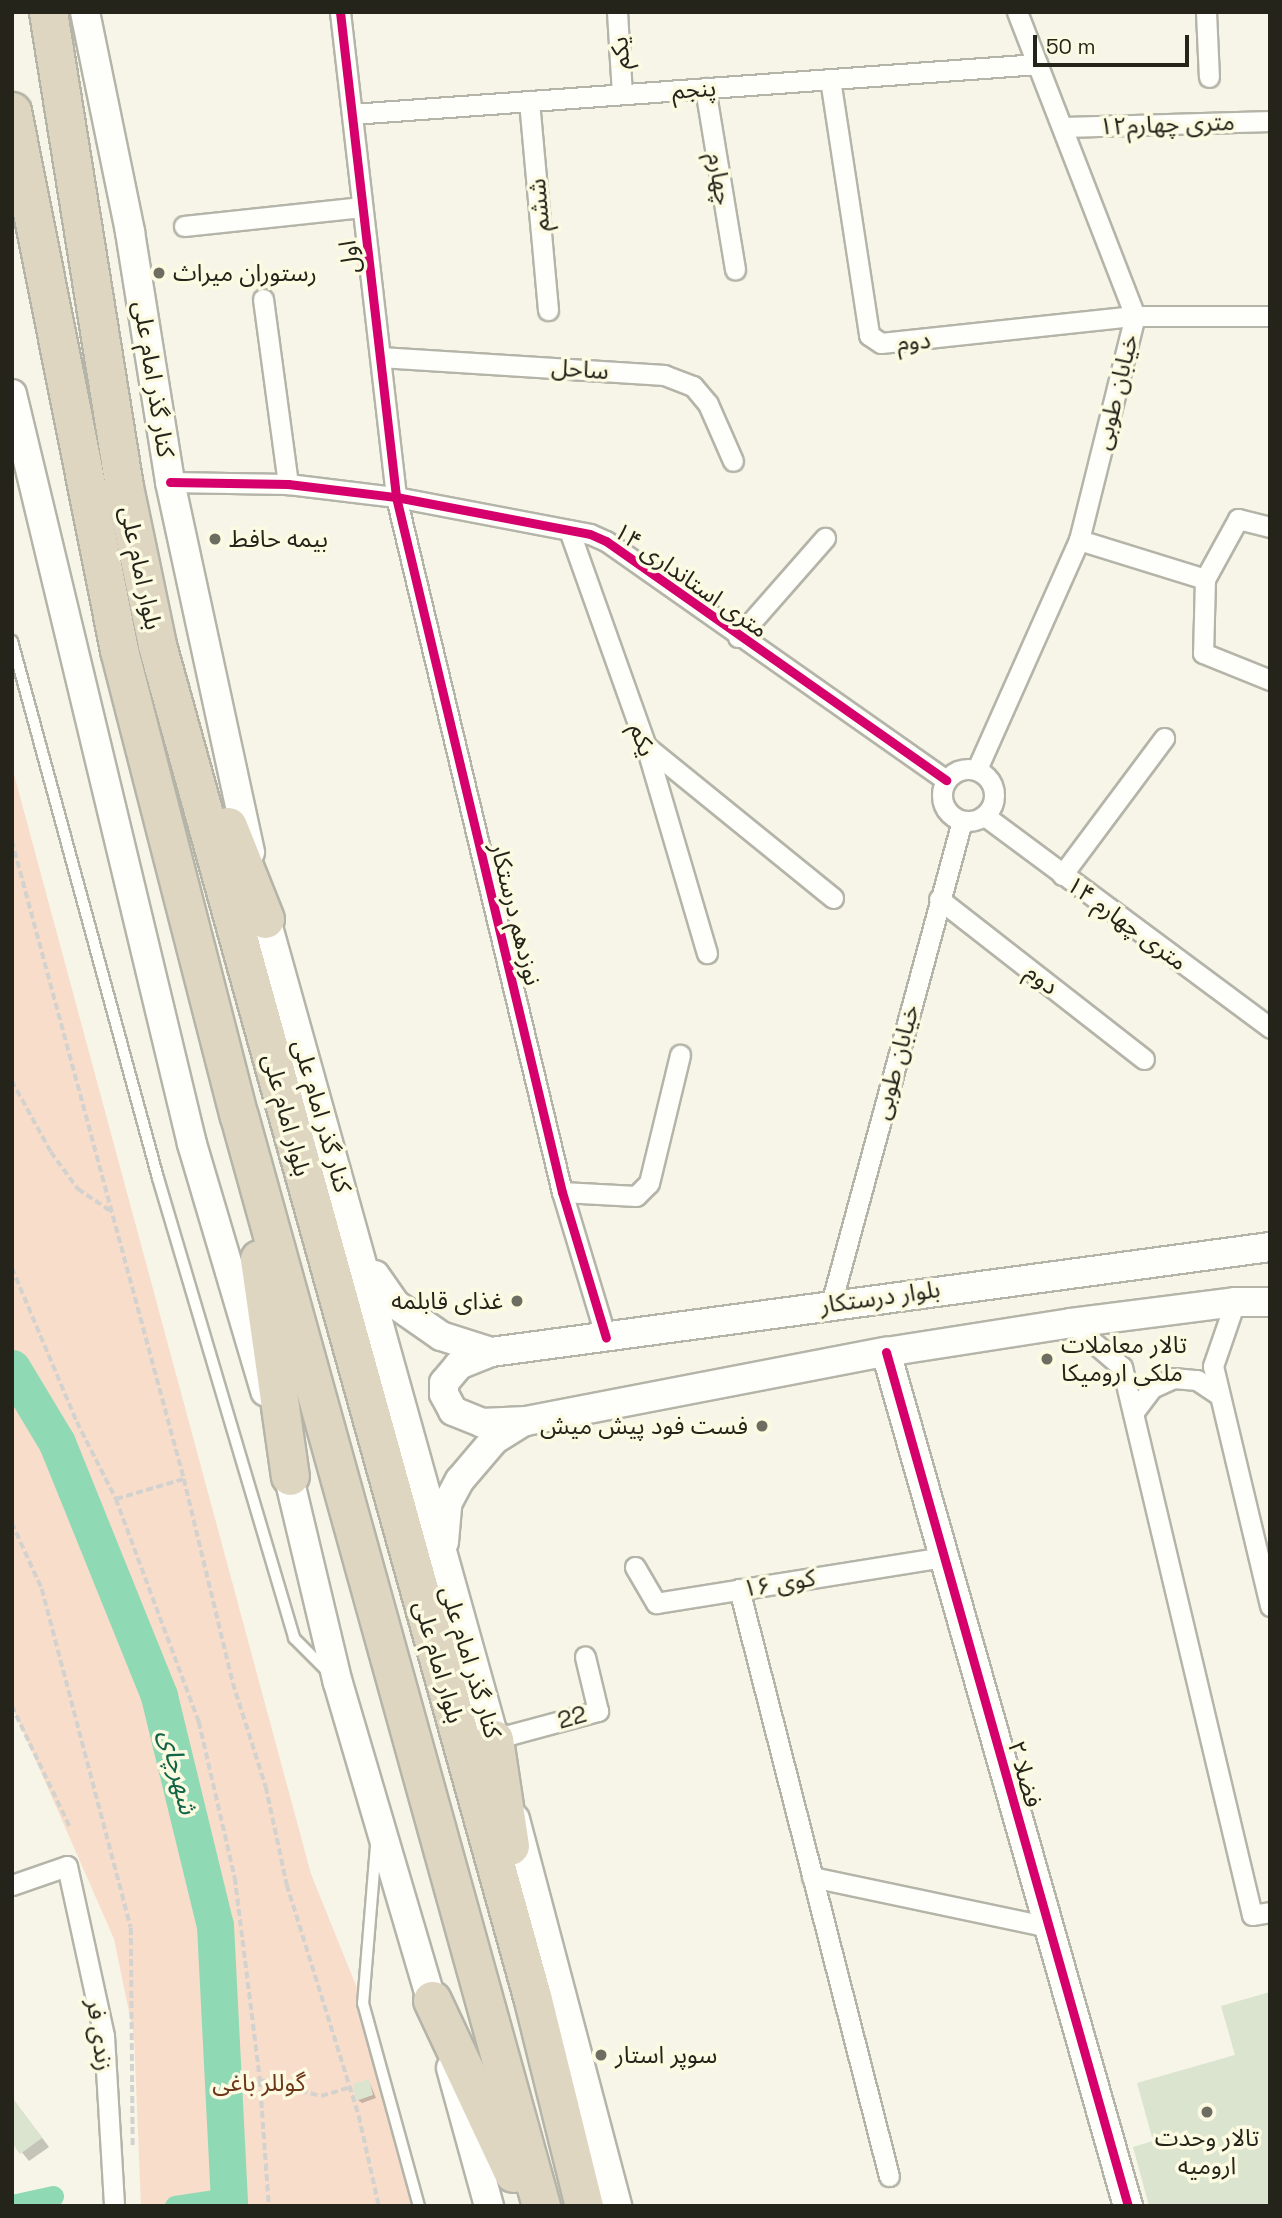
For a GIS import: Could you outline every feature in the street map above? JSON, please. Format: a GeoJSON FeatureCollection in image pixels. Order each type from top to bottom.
{"type":"FeatureCollection","features":[{"type":"Feature","properties":{"kind":"highway","name":"بلوار امام علی"},"geometry":{"type":"LineString","coordinates":[[48,12],[123,482],[157,645],[532,1996],[584,2206]]}},
{"type":"Feature","properties":{"kind":"highway","name":"بلوار امام علی"},"geometry":{"type":"LineString","coordinates":[[12,111],[119,650],[239,1116],[541,2206]]}},
{"type":"Feature","properties":{"kind":"highway"},"geometry":{"type":"LineString","coordinates":[[157,645],[265,919]]}},
{"type":"Feature","properties":{"kind":"highway"},"geometry":{"type":"LineString","coordinates":[[239,1116],[290,1476]]}},
{"type":"Feature","properties":{"kind":"highway"},"geometry":{"type":"LineString","coordinates":[[494,1739],[532,1996]]}},
{"type":"Feature","properties":{"kind":"highway"},"geometry":{"type":"LineString","coordinates":[[432,2000],[529,2206]]}},
{"type":"Feature","properties":{"kind":"main road","name":"کنار گذر امام علی"},"geometry":{"type":"LineString","coordinates":[[85,12],[130,232],[170,482],[265,919],[364,1259],[442,1565],[494,1739],[617,2206]]}},
{"type":"Feature","properties":{"kind":"main road"},"geometry":{"type":"LineString","coordinates":[[13,408],[192,1144],[290,1476],[338,1683],[379,1810],[489,2206]]}},
{"type":"Feature","properties":{"kind":"main road","name":"بلوار درستکار"},"geometry":{"type":"LineString","coordinates":[[491,1352],[606,1338],[831,1304],[1270,1247]]}},
{"type":"Feature","properties":{"kind":"main road"},"geometry":{"type":"LineString","coordinates":[[364,1259],[394,1304],[441,1336],[491,1352]]}},
{"type":"Feature","properties":{"kind":"main road"},"geometry":{"type":"LineString","coordinates":[[491,1352],[459,1365],[444,1383],[444,1394],[453,1411],[474,1420],[526,1420],[886,1352],[1071,1323],[1234,1302],[1270,1302]]}},
{"type":"Feature","properties":{"kind":"main road","name":"فضلا ۲"},"geometry":{"type":"LineString","coordinates":[[886,1352],[1128,2206]]}},
{"type":"Feature","properties":{"kind":"main road"},"geometry":{"type":"LineString","coordinates":[[442,1565],[447,1504],[460,1480],[494,1440],[526,1420]]}},
{"type":"Feature","properties":{"kind":"street","name":"اول"},"geometry":{"type":"LineString","coordinates":[[340,12],[396,497]]}},
{"type":"Feature","properties":{"kind":"street","name":"یکم"},"geometry":{"type":"LineString","coordinates":[[617,12],[622,94]]}},
{"type":"Feature","properties":{"kind":"street","name":"خیابان طوبی"},"geometry":{"type":"LineString","coordinates":[[977,769],[1079,540],[1135,316],[1065,127],[1017,12]]}},
{"type":"Feature","properties":{"kind":"street"},"geometry":{"type":"LineString","coordinates":[[1206,12],[1209,77]]}},
{"type":"Feature","properties":{"kind":"street","name":"پنجم"},"geometry":{"type":"LineString","coordinates":[[352,114],[1037,64]]}},
{"type":"Feature","properties":{"kind":"street","name":"دوم"},"geometry":{"type":"LineString","coordinates":[[830,79],[869,335],[881,343],[906,344],[1135,316]]}},
{"type":"Feature","properties":{"kind":"street","name":"چهارم"},"geometry":{"type":"LineString","coordinates":[[705,88],[735,270]]}},
{"type":"Feature","properties":{"kind":"street","name":"ششم"},"geometry":{"type":"LineString","coordinates":[[529,101],[548,310]]}},
{"type":"Feature","properties":{"kind":"street","name":"۱۲متری چهارم"},"geometry":{"type":"LineString","coordinates":[[1065,127],[1270,121]]}},
{"type":"Feature","properties":{"kind":"street"},"geometry":{"type":"LineString","coordinates":[[184,226],[362,207]]}},
{"type":"Feature","properties":{"kind":"street"},"geometry":{"type":"LineString","coordinates":[[263,299],[288,484]]}},
{"type":"Feature","properties":{"kind":"street"},"geometry":{"type":"LineString","coordinates":[[1135,316],[1270,316]]}},
{"type":"Feature","properties":{"kind":"street","name":"ساحل"},"geometry":{"type":"LineString","coordinates":[[380,357],[664,375],[693,386],[708,404],[733,461]]}},
{"type":"Feature","properties":{"kind":"street","name":"۱۴ متری استانداری"},"geometry":{"type":"LineString","coordinates":[[170,482],[288,484],[396,497],[569,530],[606,541],[738,637],[946,780]]}},
{"type":"Feature","properties":{"kind":"street","name":"نوزدهم درستکار"},"geometry":{"type":"LineString","coordinates":[[396,497],[562,1192],[606,1338]]}},
{"type":"Feature","properties":{"kind":"street"},"geometry":{"type":"LineString","coordinates":[[1270,527],[1238,519],[1205,579],[1203,653],[1270,680]]}},
{"type":"Feature","properties":{"kind":"street","name":"یکم"},"geometry":{"type":"LineString","coordinates":[[569,530],[646,746],[707,953]]}},
{"type":"Feature","properties":{"kind":"street"},"geometry":{"type":"LineString","coordinates":[[738,637],[825,538]]}},
{"type":"Feature","properties":{"kind":"street"},"geometry":{"type":"LineString","coordinates":[[1079,540],[1205,579]]}},
{"type":"Feature","properties":{"kind":"street"},"geometry":{"type":"LineString","coordinates":[[1062,875],[1164,738]]}},
{"type":"Feature","properties":{"kind":"street"},"geometry":{"type":"LineString","coordinates":[[646,746],[833,898]]}},
{"type":"Feature","properties":{"kind":"street"},"geometry":{"type":"LineString","coordinates":[[966,768],[977,769],[989,778],[995,790],[993,804],[985,816],[962,821],[943,805],[946,780],[966,768]]}},
{"type":"Feature","properties":{"kind":"street","name":"۱۴ متری چهارم"},"geometry":{"type":"LineString","coordinates":[[985,816],[1270,1028]]}},
{"type":"Feature","properties":{"kind":"street","name":"خیابان طوبی"},"geometry":{"type":"LineString","coordinates":[[831,1304],[962,821]]}},
{"type":"Feature","properties":{"kind":"street","name":"دوم"},"geometry":{"type":"LineString","coordinates":[[939,899],[1144,1059]]}},
{"type":"Feature","properties":{"kind":"street"},"geometry":{"type":"LineString","coordinates":[[562,1192],[636,1196],[649,1183],[680,1055]]}},
{"type":"Feature","properties":{"kind":"street"},"geometry":{"type":"LineString","coordinates":[[1234,1302],[1213,1366],[1270,1606]]}},
{"type":"Feature","properties":{"kind":"street"},"geometry":{"type":"LineString","coordinates":[[1071,1323],[1122,1367],[1252,1915],[1270,1912]]}},
{"type":"Feature","properties":{"kind":"street"},"geometry":{"type":"LineString","coordinates":[[1133,1413],[1152,1388],[1173,1378],[1197,1380],[1219,1395]]}},
{"type":"Feature","properties":{"kind":"street","name":"کوی ۱۶"},"geometry":{"type":"LineString","coordinates":[[635,1567],[656,1602],[944,1558]]}},
{"type":"Feature","properties":{"kind":"street"},"geometry":{"type":"LineString","coordinates":[[738,1589],[889,2176]]}},
{"type":"Feature","properties":{"kind":"street","name":"22"},"geometry":{"type":"LineString","coordinates":[[494,1739],[598,1710],[585,1657]]}},
{"type":"Feature","properties":{"kind":"street","name":"زندی فر"},"geometry":{"type":"LineString","coordinates":[[12,1885],[67,1867],[104,2036],[114,2206]]}},
{"type":"Feature","properties":{"kind":"street"},"geometry":{"type":"LineString","coordinates":[[812,1877],[1049,1927]]}},
{"type":"Feature","properties":{"kind":"lane"},"geometry":{"type":"LineString","coordinates":[[12,641],[158,1178],[294,1638],[338,1683]]}},
{"type":"Feature","properties":{"kind":"lane"},"geometry":{"type":"LineString","coordinates":[[379,1810],[363,2003],[419,2206]]}},
{"type":"Feature","properties":{"kind":"path"},"geometry":{"type":"LineString","coordinates":[[12,841],[184,1479],[288,1885],[348,2088],[379,2206]]}},
{"type":"Feature","properties":{"kind":"path"},"geometry":{"type":"LineString","coordinates":[[12,1081],[51,1152],[78,1188],[112,1212]]}},
{"type":"Feature","properties":{"kind":"path"},"geometry":{"type":"LineString","coordinates":[[12,1268],[77,1422],[116,1499],[199,1722],[235,1878],[260,2080],[270,2206]]}},
{"type":"Feature","properties":{"kind":"path"},"geometry":{"type":"LineString","coordinates":[[116,1499],[184,1479]]}},
{"type":"Feature","properties":{"kind":"path"},"geometry":{"type":"LineString","coordinates":[[12,1523],[42,1589],[131,1927],[133,2157]]}},
{"type":"Feature","properties":{"kind":"path"},"geometry":{"type":"LineString","coordinates":[[12,1537],[18,1535]]}},
{"type":"Feature","properties":{"kind":"path"},"geometry":{"type":"LineString","coordinates":[[12,1706],[71,1829]]}},
{"type":"Feature","properties":{"kind":"path"},"geometry":{"type":"LineString","coordinates":[[260,2080],[321,2096],[348,2088]]}},
{"type":"Feature","properties":{"kind":"green space","name":"گوللر باغی"},"geometry":{"type":"Polygon","coordinates":[[[12,767],[311,1874],[363,2003],[419,2206],[141,2206],[134,2036],[114,1939],[12,1706],[12,767]]]}},
{"type":"Feature","properties":{"kind":"building","name":"تالار وحدت ارومیه"},"geometry":{"type":"Polygon","coordinates":[[[1270,1992],[1270,2206],[1149,2206],[1133,2147],[1153,2141],[1137,2083],[1235,2055],[1221,2006],[1270,1992]]]}},
{"type":"Feature","properties":{"kind":"building"},"geometry":{"type":"Polygon","coordinates":[[[369,2079],[373,2095],[356,2101],[353,2084],[369,2079]]]}},
{"type":"Feature","properties":{"kind":"building"},"geometry":{"type":"Polygon","coordinates":[[[12,2097],[42,2138],[20,2154],[12,2143],[12,2097]]]}},
{"type":"Feature","properties":{"kind":"waterway","name":"شهرچای"},"geometry":{"type":"LineString","coordinates":[[12,1368],[57,1443],[159,1696],[215,1925],[229,2206]]}},
{"type":"Feature","properties":{"kind":"waterway"},"geometry":{"type":"LineString","coordinates":[[12,2205],[53,2196]]}},
{"type":"Feature","properties":{"kind":"waterway"},"geometry":{"type":"LineString","coordinates":[[175,2206],[228,2198]]}},
{"type":"Feature","properties":{"kind":"cycle path"},"geometry":{"type":"LineString","coordinates":[[340,12],[396,497],[562,1192],[606,1338]]}},
{"type":"Feature","properties":{"kind":"cycle path"},"geometry":{"type":"LineString","coordinates":[[170,482],[288,484],[396,497],[590,534],[606,541],[946,780]]}},
{"type":"Feature","properties":{"kind":"cycle path"},"geometry":{"type":"LineString","coordinates":[[886,1352],[1128,2206]]}},
{"type":"Feature","properties":{"kind":"place","name":"رستوران میراث"},"geometry":{"type":"Point","coordinates":[159,273]}},
{"type":"Feature","properties":{"kind":"place","name":"بیمه حافط"},"geometry":{"type":"Point","coordinates":[215,539]}},
{"type":"Feature","properties":{"kind":"place","name":"غذای قابلمه"},"geometry":{"type":"Point","coordinates":[517,1301]}},
{"type":"Feature","properties":{"kind":"place","name":"تالار معاملات ملکی ارومیکا"},"geometry":{"type":"Point","coordinates":[1047,1359]}},
{"type":"Feature","properties":{"kind":"place","name":"فست فود پیش میش"},"geometry":{"type":"Point","coordinates":[762,1426]}},
{"type":"Feature","properties":{"kind":"place","name":"سوپر استار"},"geometry":{"type":"Point","coordinates":[601,2055]}},
{"type":"Feature","properties":{"kind":"place","name":"تالار وحدت ارومیه"},"geometry":{"type":"Point","coordinates":[1207,2112]}}]}
